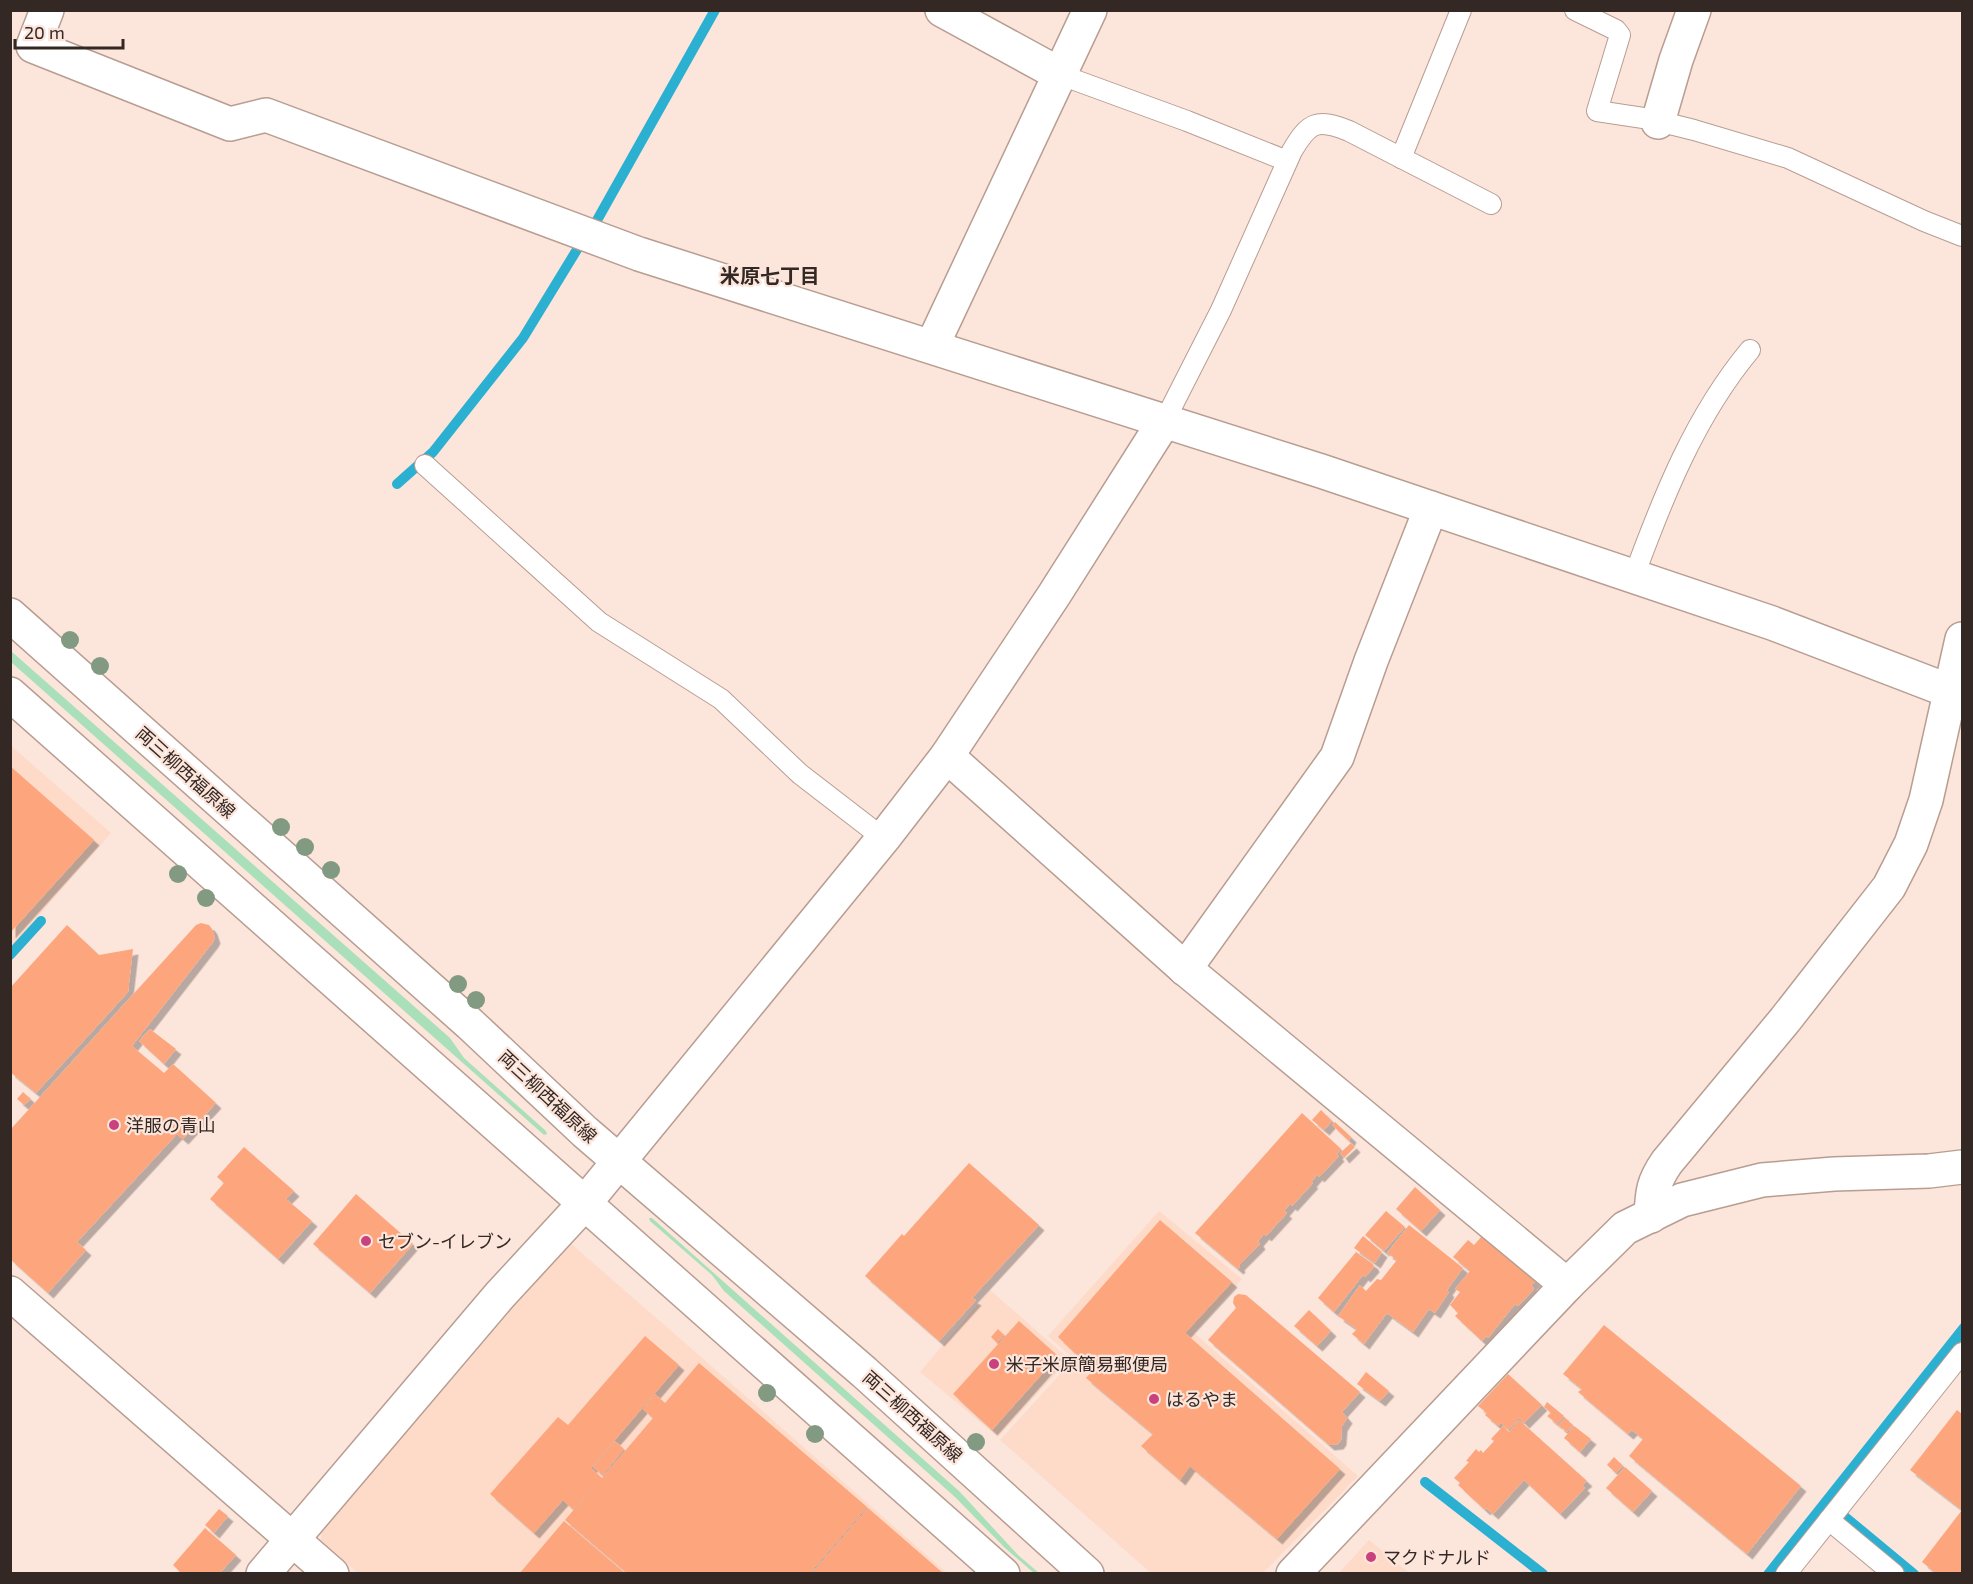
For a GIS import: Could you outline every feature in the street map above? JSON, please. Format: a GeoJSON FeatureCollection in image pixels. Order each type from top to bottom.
{"type":"FeatureCollection","features":[{"type":"Feature","properties":{"kind":"street"},"geometry":{"type":"LineString","coordinates":[[47,10],[33,46],[230,124],[267,115],[639,254],[1165,420],[1772,623],[1954,704]]}},
{"type":"Feature","properties":{"kind":"street"},"geometry":{"type":"LineString","coordinates":[[942,10],[1061,75]]}},
{"type":"Feature","properties":{"kind":"street"},"geometry":{"type":"LineString","coordinates":[[932,346],[1090,10]]}},
{"type":"Feature","properties":{"kind":"street"},"geometry":{"type":"LineString","coordinates":[[1658,122],[1676,60],[1694,10]]}},
{"type":"Feature","properties":{"kind":"street"},"geometry":{"type":"LineString","coordinates":[[263,1574],[500,1294],[584,1204],[883,838],[947,756],[1054,595],[1165,420]]}},
{"type":"Feature","properties":{"kind":"street"},"geometry":{"type":"LineString","coordinates":[[1185,969],[1337,757],[1371,661],[1431,508]]}},
{"type":"Feature","properties":{"kind":"street","name":"両三柳西福原線"},"geometry":{"type":"LineString","coordinates":[[10,615],[470,1024],[585,1132],[864,1372],[1087,1574]]}},
{"type":"Feature","properties":{"kind":"street"},"geometry":{"type":"LineString","coordinates":[[1651,1216],[1652,1189],[1657,1176],[1785,1020],[1889,887],[1911,844],[1926,800],[1954,704],[1962,639]]}},
{"type":"Feature","properties":{"kind":"street"},"geometry":{"type":"LineString","coordinates":[[10,694],[1003,1574]]}},
{"type":"Feature","properties":{"kind":"street"},"geometry":{"type":"LineString","coordinates":[[947,756],[1185,969],[1567,1285]]}},
{"type":"Feature","properties":{"kind":"street"},"geometry":{"type":"LineString","coordinates":[[1293,1574],[1567,1285],[1625,1228],[1682,1200],[1762,1180],[1834,1174],[1929,1171],[1962,1167]]}},
{"type":"Feature","properties":{"kind":"street"},"geometry":{"type":"LineString","coordinates":[[10,1293],[332,1574]]}},
{"type":"Feature","properties":{"kind":"lane"},"geometry":{"type":"LineString","coordinates":[[1401,158],[1461,10]]}},
{"type":"Feature","properties":{"kind":"lane"},"geometry":{"type":"LineString","coordinates":[[1575,10],[1616,30],[1620,35],[1597,111],[1694,130],[1788,158],[1924,221],[1962,236]]}},
{"type":"Feature","properties":{"kind":"lane"},"geometry":{"type":"LineString","coordinates":[[1061,75],[1187,121],[1287,162]]}},
{"type":"Feature","properties":{"kind":"lane"},"geometry":{"type":"LineString","coordinates":[[1165,420],[1221,310],[1287,162],[1302,135],[1311,126],[1330,123],[1349,131],[1491,204]]}},
{"type":"Feature","properties":{"kind":"lane"},"geometry":{"type":"LineString","coordinates":[[1634,576],[1680,459],[1702,420],[1750,350]]}},
{"type":"Feature","properties":{"kind":"lane"},"geometry":{"type":"LineString","coordinates":[[425,465],[599,622],[722,699],[800,774],[883,838]]}},
{"type":"Feature","properties":{"kind":"lane"},"geometry":{"type":"LineString","coordinates":[[1786,1574],[1962,1353]]}},
{"type":"Feature","properties":{"kind":"lane"},"geometry":{"type":"LineString","coordinates":[[1829,1520],[1894,1574]]}},
{"type":"Feature","properties":{"kind":"shaded area"},"geometry":{"type":"Polygon","coordinates":[[[11,746],[111,833],[11,947],[11,746]]]}},
{"type":"Feature","properties":{"kind":"shaded area","name":"はるやま"},"geometry":{"type":"Polygon","coordinates":[[[1159,1211],[1242,1279],[1194,1333],[1358,1476],[1263,1573],[1151,1573],[1000,1440],[1074,1359],[1048,1336],[1159,1211]]]}},
{"type":"Feature","properties":{"kind":"shaded area"},"geometry":{"type":"Polygon","coordinates":[[[569,1242],[947,1573],[358,1573],[321,1541],[322,1530],[448,1380],[451,1381],[569,1242]]]}},
{"type":"Feature","properties":{"kind":"shaded area"},"geometry":{"type":"Polygon","coordinates":[[[990,1290],[1069,1359],[998,1437],[920,1372],[990,1290]]]}},
{"type":"Feature","properties":{"kind":"shaded area","name":"マクドナルド"},"geometry":{"type":"Polygon","coordinates":[[[1369,1540],[1409,1573],[1339,1573],[1369,1540]]]}},
{"type":"Feature","properties":{"kind":"green space"},"geometry":{"type":"Polygon","coordinates":[[[11,651],[450,1038],[464,1058],[547,1134],[544,1135],[11,662],[11,651]]]}},
{"type":"Feature","properties":{"kind":"green space"},"geometry":{"type":"Polygon","coordinates":[[[649,1218],[652,1218],[960,1492],[1018,1555],[1039,1573],[1034,1573],[1005,1548],[955,1497],[724,1291],[712,1275],[649,1218]]]}},
{"type":"Feature","properties":{"kind":"water"},"geometry":{"type":"Polygon","coordinates":[[[1962,1322],[1962,1340],[1776,1573],[1762,1574],[1962,1322]]]}},
{"type":"Feature","properties":{"kind":"building"},"geometry":{"type":"Polygon","coordinates":[[[10,766],[94,840],[10,933],[10,766]]]}},
{"type":"Feature","properties":{"kind":"building"},"geometry":{"type":"Polygon","coordinates":[[[201,923],[209,925],[212,929],[215,938],[213,942],[132,1046],[164,1073],[173,1064],[216,1103],[183,1139],[177,1134],[77,1242],[86,1250],[48,1293],[10,1259],[10,1130],[196,925],[201,923]]]}},
{"type":"Feature","properties":{"kind":"building"},"geometry":{"type":"Polygon","coordinates":[[[67,925],[99,955],[133,949],[128,992],[36,1093],[10,1072],[10,988],[67,925]]]}},
{"type":"Feature","properties":{"kind":"building"},"geometry":{"type":"Polygon","coordinates":[[[150,1029],[176,1049],[164,1064],[139,1041],[150,1029]]]}},
{"type":"Feature","properties":{"kind":"building"},"geometry":{"type":"Polygon","coordinates":[[[23,1092],[31,1099],[24,1105],[17,1099],[23,1092]]]}},
{"type":"Feature","properties":{"kind":"building"},"geometry":{"type":"Polygon","coordinates":[[[1321,1110],[1332,1121],[1324,1130],[1312,1120],[1321,1110]]]}},
{"type":"Feature","properties":{"kind":"building"},"geometry":{"type":"Polygon","coordinates":[[[1302,1113],[1341,1149],[1337,1154],[1339,1156],[1319,1177],[1317,1175],[1311,1182],[1313,1183],[1292,1206],[1290,1204],[1284,1211],[1287,1213],[1266,1236],[1264,1234],[1258,1241],[1260,1244],[1239,1265],[1238,1269],[1195,1233],[1302,1113]]]}},
{"type":"Feature","properties":{"kind":"building"},"geometry":{"type":"Polygon","coordinates":[[[1335,1122],[1351,1137],[1349,1141],[1332,1125],[1335,1122]]]}},
{"type":"Feature","properties":{"kind":"building"},"geometry":{"type":"Polygon","coordinates":[[[1351,1143],[1355,1147],[1344,1158],[1340,1153],[1351,1143]]]}},
{"type":"Feature","properties":{"kind":"building"},"geometry":{"type":"Polygon","coordinates":[[[244,1147],[294,1191],[286,1199],[312,1221],[278,1259],[210,1199],[224,1183],[217,1177],[244,1147]]]}},
{"type":"Feature","properties":{"kind":"building"},"geometry":{"type":"Polygon","coordinates":[[[969,1163],[1039,1225],[972,1298],[976,1300],[939,1341],[865,1276],[969,1163]]]}},
{"type":"Feature","properties":{"kind":"building"},"geometry":{"type":"Polygon","coordinates":[[[1415,1187],[1440,1210],[1421,1231],[1396,1209],[1415,1187]]]}},
{"type":"Feature","properties":{"kind":"building"},"geometry":{"type":"Polygon","coordinates":[[[356,1194],[413,1244],[370,1293],[313,1244],[356,1194]]]}},
{"type":"Feature","properties":{"kind":"building"},"geometry":{"type":"Polygon","coordinates":[[[1386,1211],[1405,1227],[1384,1251],[1365,1235],[1386,1211]]]}},
{"type":"Feature","properties":{"kind":"building"},"geometry":{"type":"Polygon","coordinates":[[[1160,1220],[1232,1282],[1185,1333],[1340,1469],[1277,1539],[1190,1466],[1180,1480],[1141,1446],[1153,1434],[1086,1378],[1093,1370],[1058,1337],[1160,1220]]]}},
{"type":"Feature","properties":{"kind":"building"},"geometry":{"type":"Polygon","coordinates":[[[1409,1225],[1463,1268],[1447,1290],[1449,1292],[1435,1313],[1429,1309],[1413,1332],[1387,1313],[1364,1344],[1352,1334],[1357,1329],[1338,1316],[1360,1285],[1366,1291],[1377,1279],[1381,1280],[1397,1260],[1387,1253],[1409,1225]]]}},
{"type":"Feature","properties":{"kind":"building"},"geometry":{"type":"Polygon","coordinates":[[[1363,1236],[1382,1252],[1375,1263],[1354,1248],[1363,1236]]]}},
{"type":"Feature","properties":{"kind":"building"},"geometry":{"type":"Polygon","coordinates":[[[1482,1236],[1536,1281],[1531,1285],[1534,1289],[1518,1306],[1515,1304],[1488,1338],[1486,1336],[1482,1341],[1455,1316],[1458,1313],[1450,1305],[1460,1292],[1455,1289],[1470,1271],[1453,1257],[1468,1240],[1474,1245],[1482,1236]]]}},
{"type":"Feature","properties":{"kind":"building"},"geometry":{"type":"Polygon","coordinates":[[[1356,1252],[1374,1267],[1365,1277],[1363,1275],[1334,1312],[1318,1298],[1356,1252]]]}},
{"type":"Feature","properties":{"kind":"building"},"geometry":{"type":"Polygon","coordinates":[[[1238,1294],[1246,1295],[1360,1392],[1342,1412],[1347,1418],[1342,1426],[1341,1440],[1338,1444],[1329,1445],[1208,1340],[1236,1308],[1233,1303],[1234,1297],[1238,1294]]]}},
{"type":"Feature","properties":{"kind":"building"},"geometry":{"type":"Polygon","coordinates":[[[1309,1310],[1331,1331],[1317,1346],[1294,1326],[1309,1310]]]}},
{"type":"Feature","properties":{"kind":"building"},"geometry":{"type":"Polygon","coordinates":[[[1019,1321],[1058,1356],[992,1430],[953,1394],[1019,1321]]]}},
{"type":"Feature","properties":{"kind":"building"},"geometry":{"type":"Polygon","coordinates":[[[1604,1325],[1801,1486],[1747,1554],[1629,1456],[1643,1439],[1632,1430],[1628,1434],[1578,1392],[1582,1389],[1563,1374],[1604,1325]]]}},
{"type":"Feature","properties":{"kind":"building"},"geometry":{"type":"Polygon","coordinates":[[[998,1329],[1004,1335],[997,1343],[991,1337],[998,1329]]]}},
{"type":"Feature","properties":{"kind":"building"},"geometry":{"type":"Polygon","coordinates":[[[645,1336],[679,1365],[591,1468],[602,1478],[653,1418],[643,1409],[655,1394],[665,1403],[699,1363],[867,1507],[809,1574],[628,1574],[565,1520],[593,1487],[573,1509],[563,1500],[534,1533],[490,1494],[558,1417],[568,1425],[645,1336]]]}},
{"type":"Feature","properties":{"kind":"building"},"geometry":{"type":"Polygon","coordinates":[[[1366,1372],[1389,1391],[1380,1401],[1357,1384],[1366,1372]]]}},
{"type":"Feature","properties":{"kind":"building"},"geometry":{"type":"Polygon","coordinates":[[[1508,1374],[1542,1405],[1524,1423],[1519,1418],[1508,1430],[1501,1423],[1498,1426],[1478,1406],[1508,1374]]]}},
{"type":"Feature","properties":{"kind":"building"},"geometry":{"type":"Polygon","coordinates":[[[1547,1402],[1564,1416],[1557,1424],[1547,1416],[1551,1413],[1544,1407],[1547,1402]]]}},
{"type":"Feature","properties":{"kind":"building"},"geometry":{"type":"Polygon","coordinates":[[[1957,1410],[1962,1414],[1962,1510],[1910,1470],[1957,1410]]]}},
{"type":"Feature","properties":{"kind":"building"},"geometry":{"type":"Polygon","coordinates":[[[1565,1418],[1573,1425],[1567,1432],[1558,1425],[1565,1418]]]}},
{"type":"Feature","properties":{"kind":"building"},"geometry":{"type":"Polygon","coordinates":[[[1519,1420],[1587,1481],[1582,1485],[1585,1488],[1560,1514],[1524,1480],[1493,1514],[1486,1508],[1485,1510],[1458,1485],[1460,1483],[1454,1478],[1469,1462],[1466,1461],[1476,1449],[1483,1453],[1494,1441],[1491,1439],[1503,1426],[1509,1432],[1519,1420]]]}},
{"type":"Feature","properties":{"kind":"building"},"geometry":{"type":"Polygon","coordinates":[[[1574,1426],[1591,1439],[1580,1452],[1564,1438],[1574,1426]]]}},
{"type":"Feature","properties":{"kind":"building"},"geometry":{"type":"Polygon","coordinates":[[[615,1441],[624,1449],[603,1475],[593,1467],[615,1441]]]}},
{"type":"Feature","properties":{"kind":"building"},"geometry":{"type":"Polygon","coordinates":[[[1614,1457],[1623,1466],[1616,1473],[1607,1465],[1614,1457]]]}},
{"type":"Feature","properties":{"kind":"building"},"geometry":{"type":"Polygon","coordinates":[[[1625,1467],[1652,1491],[1633,1512],[1606,1488],[1625,1467]]]}},
{"type":"Feature","properties":{"kind":"building"},"geometry":{"type":"Polygon","coordinates":[[[868,1508],[944,1574],[811,1574],[868,1508]]]}},
{"type":"Feature","properties":{"kind":"building"},"geometry":{"type":"Polygon","coordinates":[[[219,1509],[228,1516],[214,1533],[205,1525],[219,1509]]]}},
{"type":"Feature","properties":{"kind":"building"},"geometry":{"type":"Polygon","coordinates":[[[1962,1510],[1962,1574],[1937,1574],[1922,1562],[1962,1510]]]}},
{"type":"Feature","properties":{"kind":"building"},"geometry":{"type":"Polygon","coordinates":[[[564,1521],[626,1574],[519,1574],[564,1521]]]}},
{"type":"Feature","properties":{"kind":"building"},"geometry":{"type":"Polygon","coordinates":[[[205,1528],[236,1555],[219,1574],[182,1574],[173,1565],[205,1528]]]}},
{"type":"Feature","properties":{"kind":"waterway"},"geometry":{"type":"LineString","coordinates":[[596,222],[715,10]]}},
{"type":"Feature","properties":{"kind":"waterway"},"geometry":{"type":"LineString","coordinates":[[397,484],[433,452],[523,338],[581,243]]}},
{"type":"Feature","properties":{"kind":"waterway"},"geometry":{"type":"LineString","coordinates":[[10,955],[41,921]]}},
{"type":"Feature","properties":{"kind":"waterway"},"geometry":{"type":"LineString","coordinates":[[1425,1482],[1543,1574]]}},
{"type":"Feature","properties":{"kind":"waterway"},"geometry":{"type":"LineString","coordinates":[[1833,1507],[1914,1574]]}},
{"type":"Feature","properties":{"kind":"place","name":"洋服の青山"},"geometry":{"type":"Point","coordinates":[114,1125]}},
{"type":"Feature","properties":{"kind":"place","name":"セブン-イレブン"},"geometry":{"type":"Point","coordinates":[366,1241]}},
{"type":"Feature","properties":{"kind":"place","name":"米子米原簡易郵便局"},"geometry":{"type":"Point","coordinates":[994,1364]}},
{"type":"Feature","properties":{"kind":"place","name":"はるやま"},"geometry":{"type":"Point","coordinates":[1154,1399]}},
{"type":"Feature","properties":{"kind":"place","name":"マクドナルド"},"geometry":{"type":"Point","coordinates":[1371,1557]}},
{"type":"Feature","properties":{"kind":"district","name":"米原七丁目"},"geometry":{"type":"Point","coordinates":[770,275]}}]}
